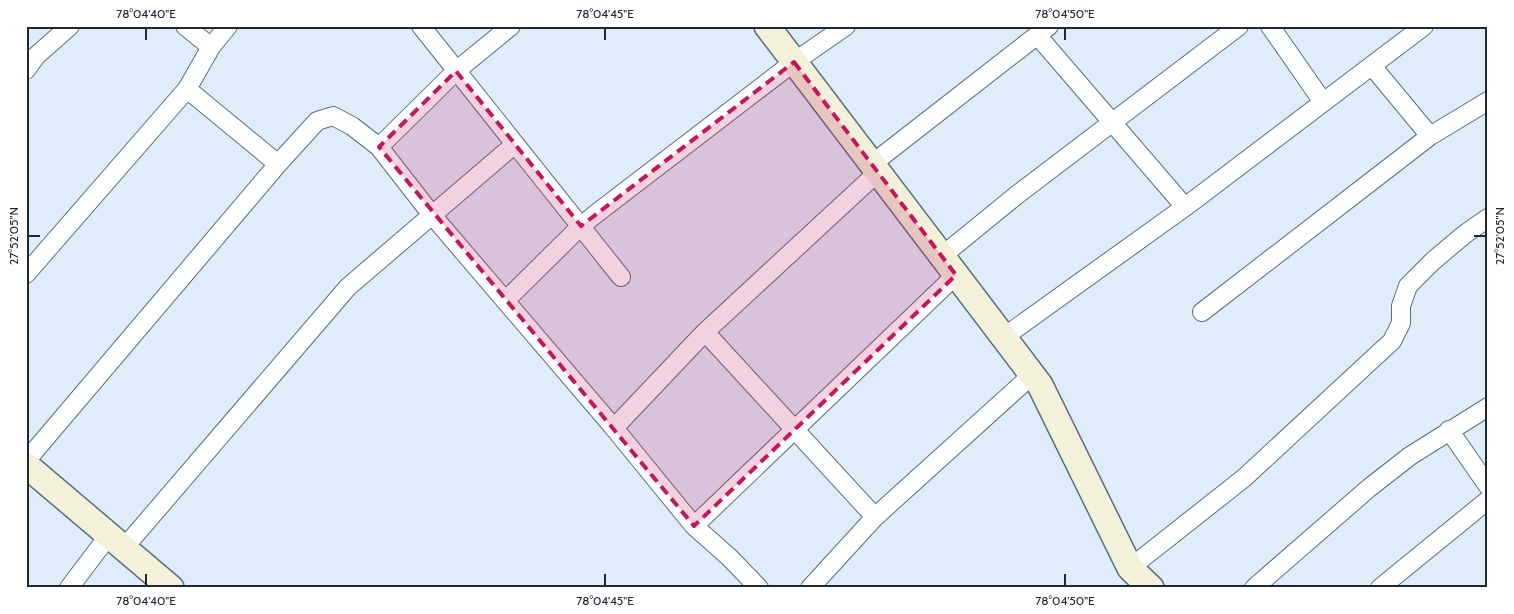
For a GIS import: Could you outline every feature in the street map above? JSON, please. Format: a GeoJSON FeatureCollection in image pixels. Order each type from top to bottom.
{"type":"FeatureCollection","features":[{"type":"Feature","properties":{"kind":"street"},"geometry":{"type":"LineString","coordinates":[[26,70],[36,56],[70,26]]}},
{"type":"Feature","properties":{"kind":"street"},"geometry":{"type":"LineString","coordinates":[[185,26],[211,47]]}},
{"type":"Feature","properties":{"kind":"street"},"geometry":{"type":"LineString","coordinates":[[26,274],[187,89],[211,47],[228,26]]}},
{"type":"Feature","properties":{"kind":"street"},"geometry":{"type":"LineString","coordinates":[[421,26],[621,278]]}},
{"type":"Feature","properties":{"kind":"street"},"geometry":{"type":"LineString","coordinates":[[379,147],[456,71],[511,26]]}},
{"type":"Feature","properties":{"kind":"street"},"geometry":{"type":"LineString","coordinates":[[767,26],[1040,385],[1142,582],[1244,478],[1392,341],[1401,323],[1401,306],[1408,286],[1433,261],[1465,234],[1488,218]]}},
{"type":"Feature","properties":{"kind":"street"},"geometry":{"type":"LineString","coordinates":[[505,301],[581,226],[794,62],[846,26]]}},
{"type":"Feature","properties":{"kind":"street"},"geometry":{"type":"LineString","coordinates":[[694,526],[794,429],[1018,194],[1239,26]]}},
{"type":"Feature","properties":{"kind":"street"},"geometry":{"type":"LineString","coordinates":[[1270,26],[1323,102]]}},
{"type":"Feature","properties":{"kind":"street"},"geometry":{"type":"LineString","coordinates":[[1004,337],[1185,207],[1424,26]]}},
{"type":"Feature","properties":{"kind":"street"},"geometry":{"type":"LineString","coordinates":[[614,428],[705,332],[875,168],[1043,31],[1112,122],[1185,207]]}},
{"type":"Feature","properties":{"kind":"street"},"geometry":{"type":"LineString","coordinates":[[1372,66],[1430,136]]}},
{"type":"Feature","properties":{"kind":"street"},"geometry":{"type":"LineString","coordinates":[[187,89],[278,164]]}},
{"type":"Feature","properties":{"kind":"street"},"geometry":{"type":"LineString","coordinates":[[1202,312],[1430,136],[1488,101]]}},
{"type":"Feature","properties":{"kind":"street"},"geometry":{"type":"LineString","coordinates":[[170,588],[26,463],[278,164],[317,121],[333,116],[352,126],[379,147],[432,214],[614,428],[694,526],[729,557],[759,588]]}},
{"type":"Feature","properties":{"kind":"street"},"geometry":{"type":"LineString","coordinates":[[70,588],[116,542],[348,287],[515,144]]}},
{"type":"Feature","properties":{"kind":"street"},"geometry":{"type":"LineString","coordinates":[[705,332],[875,517]]}},
{"type":"Feature","properties":{"kind":"street"},"geometry":{"type":"LineString","coordinates":[[810,588],[875,517],[1032,375]]}},
{"type":"Feature","properties":{"kind":"street"},"geometry":{"type":"LineString","coordinates":[[1254,588],[1369,488],[1410,456],[1488,407]]}},
{"type":"Feature","properties":{"kind":"street"},"geometry":{"type":"LineString","coordinates":[[1449,430],[1488,486]]}},
{"type":"Feature","properties":{"kind":"street"},"geometry":{"type":"LineString","coordinates":[[1380,588],[1488,500]]}},
{"type":"Feature","properties":{"kind":"highlighted area"},"geometry":{"type":"Polygon","coordinates":[[[794,62],[956,275],[694,526],[379,147],[456,71],[581,226],[794,62]]]}}]}
